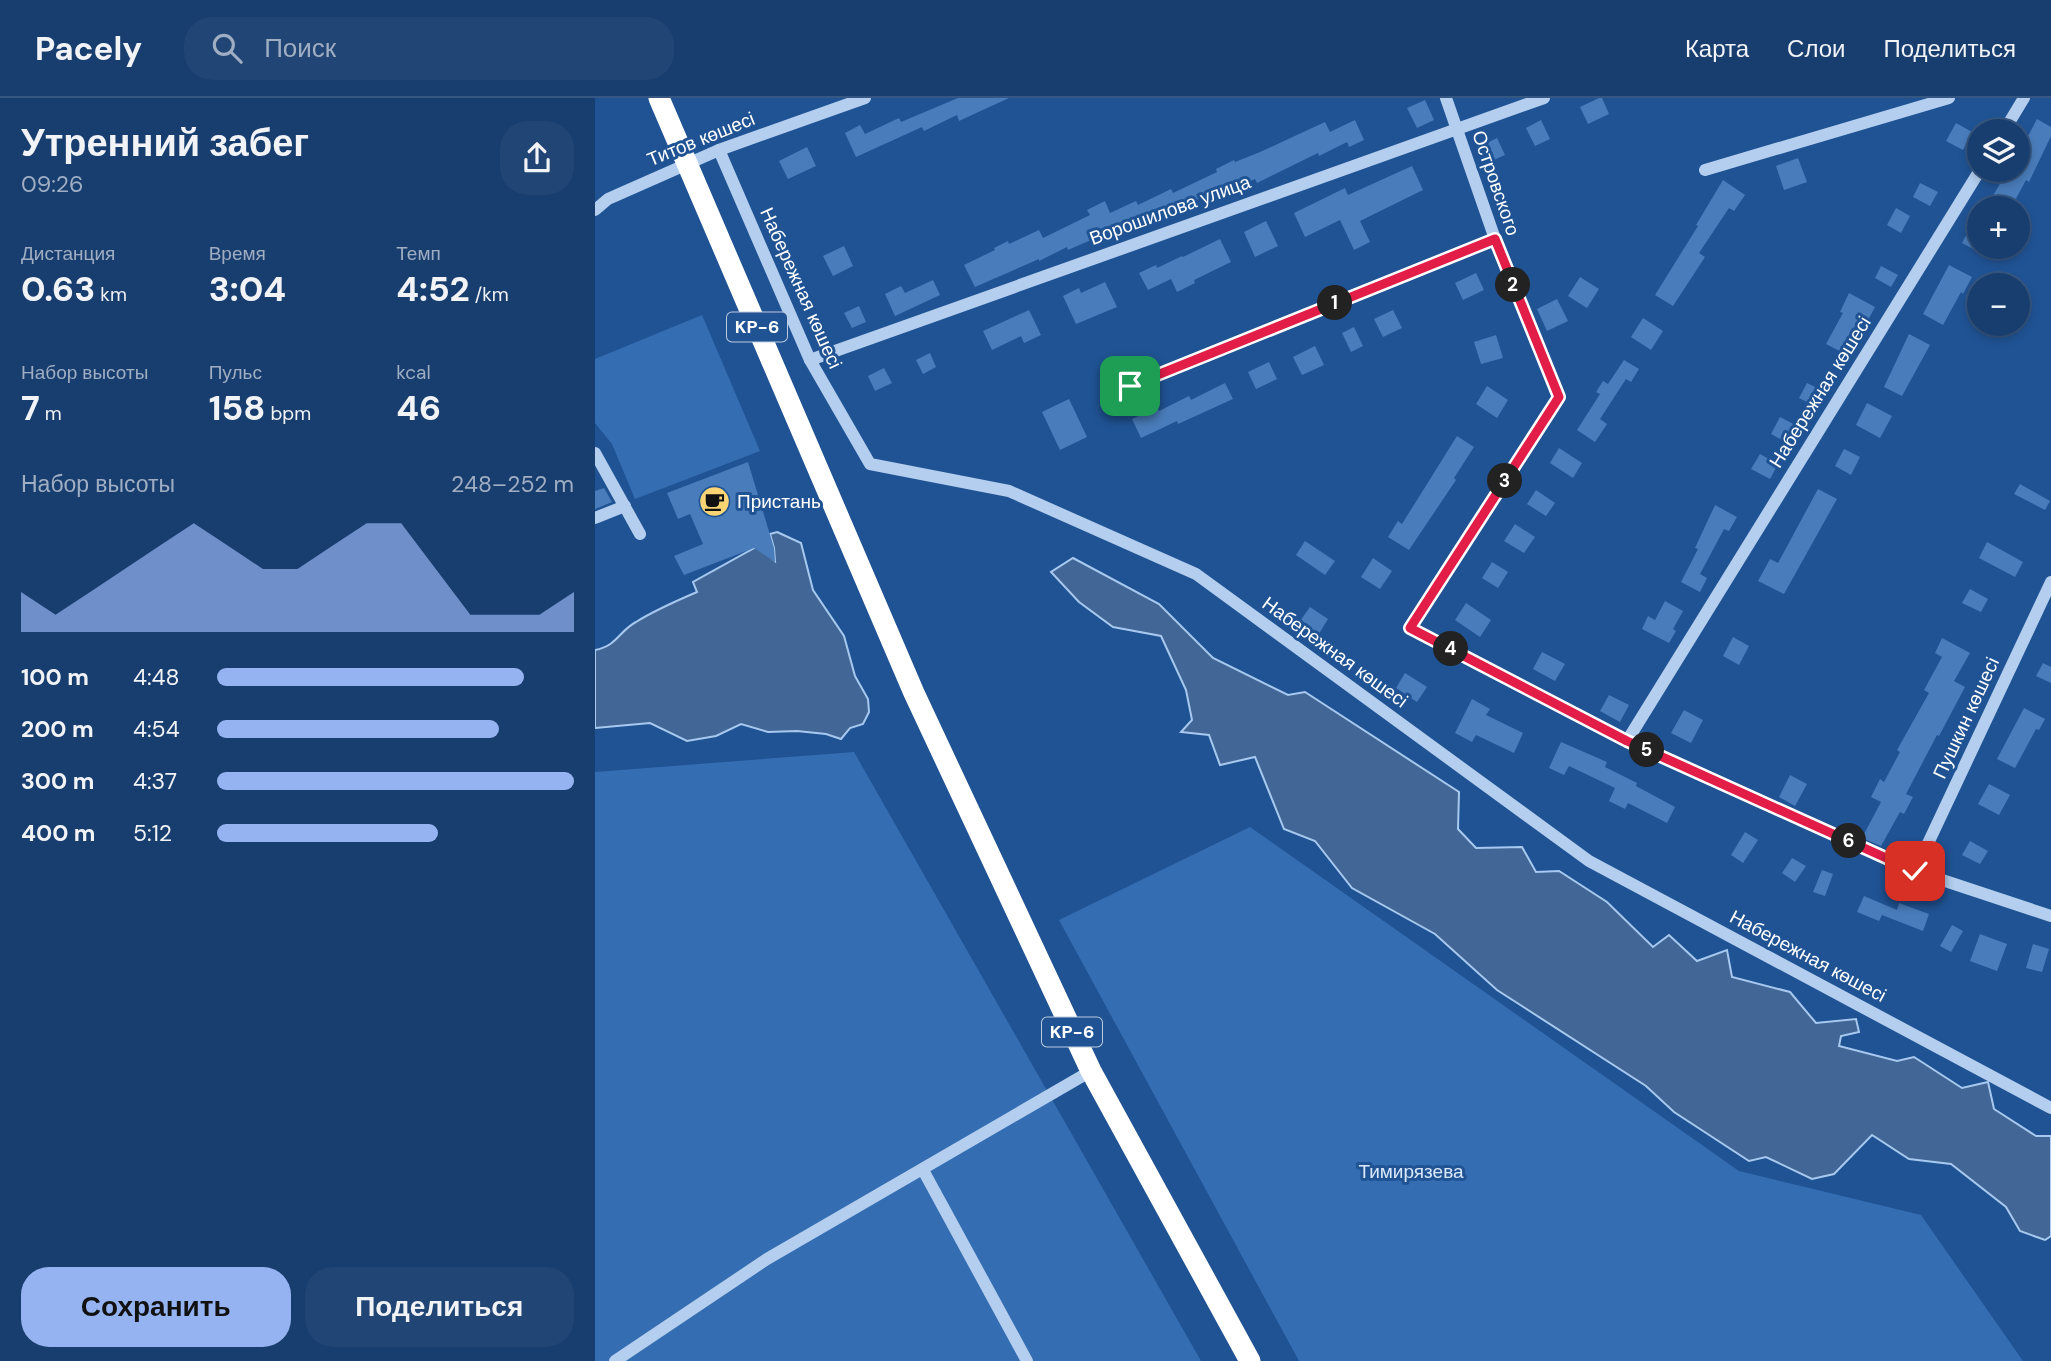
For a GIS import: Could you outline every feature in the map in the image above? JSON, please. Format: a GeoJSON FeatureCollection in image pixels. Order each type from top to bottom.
{"type":"FeatureCollection","features":[{"type":"Feature","properties":{"kind":"highway","name":"KP-6"},"geometry":{"type":"LineString","coordinates":[[659,98],[914,693],[1091,1071],[1250,1361]]}},
{"type":"Feature","properties":{"kind":"street","name":"Титов көшесі"},"geometry":{"type":"LineString","coordinates":[[595,210],[608,199],[719,150],[865,98]]}},
{"type":"Feature","properties":{"kind":"street","name":"Островского"},"geometry":{"type":"LineString","coordinates":[[1446,98],[1495,239],[1559,397],[1410,628],[1627,741]]}},
{"type":"Feature","properties":{"kind":"street","name":"Ворошилова улица"},"geometry":{"type":"LineString","coordinates":[[810,360],[1544,98]]}},
{"type":"Feature","properties":{"kind":"street"},"geometry":{"type":"LineString","coordinates":[[1705,170],[1949,98]]}},
{"type":"Feature","properties":{"kind":"street"},"geometry":{"type":"LineString","coordinates":[[2011,119],[2024,98]]}},
{"type":"Feature","properties":{"kind":"street","name":"Набережная көшесі"},"geometry":{"type":"LineString","coordinates":[[719,150],[810,360],[870,464],[1009,491],[1196,574],[1589,861],[2051,1108]]}},
{"type":"Feature","properties":{"kind":"street","name":"Набережная көшесі"},"geometry":{"type":"LineString","coordinates":[[1627,741],[1973,182]]}},
{"type":"Feature","properties":{"kind":"street"},"geometry":{"type":"LineString","coordinates":[[1130,386],[1495,239]]}},
{"type":"Feature","properties":{"kind":"street"},"geometry":{"type":"LineString","coordinates":[[595,453],[640,534]]}},
{"type":"Feature","properties":{"kind":"street"},"geometry":{"type":"LineString","coordinates":[[595,518],[625,506]]}},
{"type":"Feature","properties":{"kind":"street","name":"Пушкин көшесі"},"geometry":{"type":"LineString","coordinates":[[1915,871],[2051,582]]}},
{"type":"Feature","properties":{"kind":"street"},"geometry":{"type":"LineString","coordinates":[[1627,741],[1915,871],[2051,916]]}},
{"type":"Feature","properties":{"kind":"street"},"geometry":{"type":"LineString","coordinates":[[615,1361],[767,1259],[1091,1071]]}},
{"type":"Feature","properties":{"kind":"street"},"geometry":{"type":"LineString","coordinates":[[923,1170],[1027,1361]]}},
{"type":"Feature","properties":{"kind":"green space"},"geometry":{"type":"Polygon","coordinates":[[[702,315],[760,451],[635,499],[612,444],[595,423],[595,359],[702,315]]]}},
{"type":"Feature","properties":{"kind":"green space"},"geometry":{"type":"Polygon","coordinates":[[[854,752],[1201,1361],[595,1361],[595,772],[854,752]]]}},
{"type":"Feature","properties":{"kind":"green space","name":"Тимирязева"},"geometry":{"type":"Polygon","coordinates":[[[1250,827],[1739,1171],[1921,1215],[2023,1361],[1299,1361],[1059,920],[1250,827]]]}},
{"type":"Feature","properties":{"kind":"shaded area"},"geometry":{"type":"Polygon","coordinates":[[[777,532],[801,543],[813,590],[844,636],[855,676],[868,699],[869,712],[863,724],[850,728],[841,739],[826,734],[797,731],[768,732],[741,724],[716,736],[687,741],[650,723],[595,728],[595,650],[613,642],[643,618],[697,592],[693,582],[758,546],[775,561],[770,534],[777,532]]]}},
{"type":"Feature","properties":{"kind":"shaded area"},"geometry":{"type":"Polygon","coordinates":[[[1073,558],[1159,604],[1213,658],[1288,695],[1305,692],[1459,792],[1458,829],[1476,848],[1522,847],[1536,872],[1559,871],[1607,902],[1653,947],[1669,935],[1697,961],[1727,950],[1732,977],[1790,992],[1816,1023],[1856,1019],[1859,1032],[1841,1036],[1839,1046],[1897,1061],[1914,1057],[1962,1088],[1988,1082],[1994,1109],[2036,1136],[2051,1136],[2051,1236],[2045,1240],[2020,1231],[2006,1207],[1951,1164],[1909,1159],[1872,1135],[1834,1174],[1812,1179],[1766,1157],[1749,1161],[1674,1112],[1646,1086],[1497,990],[1435,934],[1352,888],[1315,841],[1284,829],[1255,757],[1220,765],[1209,735],[1181,732],[1192,720],[1186,690],[1161,636],[1113,627],[1079,602],[1051,572],[1073,558]]]}},
{"type":"Feature","properties":{"kind":"building"},"geometry":{"type":"Polygon","coordinates":[[[958,98],[1009,98],[959,121],[957,115],[924,131],[922,127],[856,157],[845,133],[860,125],[865,134],[899,118],[901,122],[958,98]]]}},
{"type":"Feature","properties":{"kind":"building"},"geometry":{"type":"Polygon","coordinates":[[[1602,98],[1609,114],[1588,124],[1580,107],[1602,98]]]}},
{"type":"Feature","properties":{"kind":"building"},"geometry":{"type":"Polygon","coordinates":[[[1425,100],[1434,120],[1417,128],[1407,108],[1425,100]]]}},
{"type":"Feature","properties":{"kind":"building"},"geometry":{"type":"Polygon","coordinates":[[[2037,119],[2051,127],[2051,136],[2030,180],[2030,132],[2037,119]]]}},
{"type":"Feature","properties":{"kind":"building"},"geometry":{"type":"Polygon","coordinates":[[[1355,120],[1364,140],[1349,147],[1347,142],[1319,156],[1318,153],[1257,183],[1255,179],[1227,192],[1225,187],[1132,228],[1130,223],[975,287],[964,265],[1008,241],[1009,244],[1039,230],[1043,238],[1090,215],[1087,210],[1105,201],[1110,213],[1136,201],[1138,205],[1171,189],[1173,193],[1217,172],[1216,169],[1234,160],[1235,162],[1260,152],[1325,122],[1330,132],[1355,120]]]}},
{"type":"Feature","properties":{"kind":"building"},"geometry":{"type":"Polygon","coordinates":[[[1541,120],[1550,139],[1535,146],[1526,128],[1541,120]]]}},
{"type":"Feature","properties":{"kind":"building"},"geometry":{"type":"Polygon","coordinates":[[[1956,123],[1967,129],[1967,142],[1963,150],[1946,141],[1956,123]]]}},
{"type":"Feature","properties":{"kind":"building"},"geometry":{"type":"Polygon","coordinates":[[[1497,138],[1505,155],[1489,162],[1481,146],[1497,138]]]}},
{"type":"Feature","properties":{"kind":"building"},"geometry":{"type":"Polygon","coordinates":[[[807,147],[816,166],[788,179],[779,161],[807,147]]]}},
{"type":"Feature","properties":{"kind":"building"},"geometry":{"type":"Polygon","coordinates":[[[1798,158],[1807,182],[1784,190],[1776,166],[1798,158]]]}},
{"type":"Feature","properties":{"kind":"building"},"geometry":{"type":"Polygon","coordinates":[[[1412,166],[1423,190],[1360,221],[1370,242],[1354,250],[1340,220],[1305,237],[1294,213],[1345,188],[1348,195],[1412,166]]]}},
{"type":"Feature","properties":{"kind":"building"},"geometry":{"type":"Polygon","coordinates":[[[1723,180],[1745,195],[1734,211],[1729,208],[1699,253],[1705,257],[1673,306],[1655,295],[1723,180]]]}},
{"type":"Feature","properties":{"kind":"building"},"geometry":{"type":"Polygon","coordinates":[[[2001,182],[2025,182],[2017,196],[1993,196],[2001,182]]]}},
{"type":"Feature","properties":{"kind":"building"},"geometry":{"type":"Polygon","coordinates":[[[1920,183],[1938,192],[1930,206],[1913,197],[1920,183]]]}},
{"type":"Feature","properties":{"kind":"building"},"geometry":{"type":"Polygon","coordinates":[[[1896,208],[1910,216],[1901,233],[1887,225],[1896,208]]]}},
{"type":"Feature","properties":{"kind":"building"},"geometry":{"type":"Polygon","coordinates":[[[1266,221],[1278,246],[1255,257],[1244,232],[1266,221]]]}},
{"type":"Feature","properties":{"kind":"building"},"geometry":{"type":"Polygon","coordinates":[[[1220,239],[1231,262],[1194,280],[1195,283],[1177,292],[1171,279],[1148,290],[1139,273],[1156,265],[1157,268],[1220,239]]]}},
{"type":"Feature","properties":{"kind":"building"},"geometry":{"type":"Polygon","coordinates":[[[844,246],[853,266],[833,276],[823,256],[844,246]]]}},
{"type":"Feature","properties":{"kind":"building"},"geometry":{"type":"Polygon","coordinates":[[[1949,265],[1967,274],[1967,286],[1963,294],[1961,292],[1943,325],[1923,314],[1949,265]]]}},
{"type":"Feature","properties":{"kind":"building"},"geometry":{"type":"Polygon","coordinates":[[[1881,266],[1898,275],[1891,287],[1875,278],[1881,266]]]}},
{"type":"Feature","properties":{"kind":"building"},"geometry":{"type":"Polygon","coordinates":[[[1476,273],[1484,290],[1463,300],[1455,283],[1476,273]]]}},
{"type":"Feature","properties":{"kind":"building"},"geometry":{"type":"Polygon","coordinates":[[[1580,277],[1599,289],[1587,308],[1568,296],[1580,277]]]}},
{"type":"Feature","properties":{"kind":"building"},"geometry":{"type":"Polygon","coordinates":[[[933,280],[940,295],[895,316],[885,294],[901,286],[905,293],[933,280]]]}},
{"type":"Feature","properties":{"kind":"building"},"geometry":{"type":"Polygon","coordinates":[[[1105,282],[1117,307],[1076,324],[1063,296],[1079,288],[1081,293],[1105,282]]]}},
{"type":"Feature","properties":{"kind":"building"},"geometry":{"type":"Polygon","coordinates":[[[1849,293],[1875,307],[1849,356],[1826,344],[1843,313],[1840,312],[1849,293]]]}},
{"type":"Feature","properties":{"kind":"building"},"geometry":{"type":"Polygon","coordinates":[[[1557,299],[1568,321],[1547,331],[1537,309],[1557,299]]]}},
{"type":"Feature","properties":{"kind":"building"},"geometry":{"type":"Polygon","coordinates":[[[859,306],[866,322],[852,328],[844,313],[859,306]]]}},
{"type":"Feature","properties":{"kind":"building"},"geometry":{"type":"Polygon","coordinates":[[[1029,310],[1041,335],[1024,343],[1021,336],[992,350],[983,331],[1029,310]]]}},
{"type":"Feature","properties":{"kind":"building"},"geometry":{"type":"Polygon","coordinates":[[[1393,310],[1402,328],[1383,337],[1374,319],[1393,310]]]}},
{"type":"Feature","properties":{"kind":"building"},"geometry":{"type":"Polygon","coordinates":[[[1643,318],[1663,331],[1651,350],[1631,337],[1643,318]]]}},
{"type":"Feature","properties":{"kind":"building"},"geometry":{"type":"Polygon","coordinates":[[[1354,327],[1363,346],[1351,352],[1342,333],[1354,327]]]}},
{"type":"Feature","properties":{"kind":"building"},"geometry":{"type":"Polygon","coordinates":[[[1909,334],[1930,345],[1902,396],[1884,387],[1909,334]]]}},
{"type":"Feature","properties":{"kind":"building"},"geometry":{"type":"Polygon","coordinates":[[[1496,335],[1503,358],[1481,364],[1474,342],[1496,335]]]}},
{"type":"Feature","properties":{"kind":"building"},"geometry":{"type":"Polygon","coordinates":[[[1315,346],[1324,365],[1302,375],[1293,357],[1315,346]]]}},
{"type":"Feature","properties":{"kind":"building"},"geometry":{"type":"Polygon","coordinates":[[[930,353],[936,367],[923,374],[916,360],[930,353]]]}},
{"type":"Feature","properties":{"kind":"building"},"geometry":{"type":"Polygon","coordinates":[[[1624,360],[1639,369],[1631,382],[1626,379],[1600,419],[1607,424],[1595,442],[1577,430],[1600,394],[1596,392],[1603,381],[1608,384],[1624,360]]]}},
{"type":"Feature","properties":{"kind":"building"},"geometry":{"type":"Polygon","coordinates":[[[1269,362],[1277,379],[1256,389],[1248,372],[1269,362]]]}},
{"type":"Feature","properties":{"kind":"building"},"geometry":{"type":"Polygon","coordinates":[[[884,368],[892,383],[875,391],[868,376],[884,368]]]}},
{"type":"Feature","properties":{"kind":"building"},"geometry":{"type":"Polygon","coordinates":[[[1225,383],[1233,399],[1141,438],[1132,419],[1157,407],[1159,411],[1189,396],[1191,400],[1225,383]]]}},
{"type":"Feature","properties":{"kind":"building"},"geometry":{"type":"Polygon","coordinates":[[[1807,383],[1823,391],[1815,406],[1799,398],[1807,383]]]}},
{"type":"Feature","properties":{"kind":"building"},"geometry":{"type":"Polygon","coordinates":[[[1487,386],[1508,400],[1497,418],[1476,404],[1487,386]]]}},
{"type":"Feature","properties":{"kind":"building"},"geometry":{"type":"Polygon","coordinates":[[[1069,399],[1087,437],[1060,450],[1042,412],[1069,399]]]}},
{"type":"Feature","properties":{"kind":"building"},"geometry":{"type":"Polygon","coordinates":[[[1867,403],[1892,416],[1880,438],[1856,425],[1867,403]]]}},
{"type":"Feature","properties":{"kind":"building"},"geometry":{"type":"Polygon","coordinates":[[[1780,417],[1801,428],[1791,445],[1771,434],[1780,417]]]}},
{"type":"Feature","properties":{"kind":"building"},"geometry":{"type":"Polygon","coordinates":[[[1457,436],[1474,447],[1454,478],[1456,480],[1409,550],[1388,537],[1398,521],[1402,524],[1457,436]]]}},
{"type":"Feature","properties":{"kind":"building"},"geometry":{"type":"Polygon","coordinates":[[[1559,448],[1582,463],[1573,478],[1550,463],[1559,448]]]}},
{"type":"Feature","properties":{"kind":"building"},"geometry":{"type":"Polygon","coordinates":[[[1844,449],[1860,457],[1851,475],[1835,466],[1844,449]]]}},
{"type":"Feature","properties":{"kind":"building"},"geometry":{"type":"Polygon","coordinates":[[[1760,454],[1778,464],[1770,479],[1751,469],[1760,454]]]}},
{"type":"Feature","properties":{"kind":"building"},"geometry":{"type":"Polygon","coordinates":[[[748,462],[774,548],[775,562],[754,548],[684,575],[674,556],[703,544],[690,514],[678,519],[667,493],[748,462]]]}},
{"type":"Feature","properties":{"kind":"building"},"geometry":{"type":"Polygon","coordinates":[[[2020,484],[2050,501],[2045,510],[2014,494],[2020,484]]]}},
{"type":"Feature","properties":{"kind":"building"},"geometry":{"type":"Polygon","coordinates":[[[604,488],[612,502],[595,509],[595,491],[604,488]]]}},
{"type":"Feature","properties":{"kind":"building"},"geometry":{"type":"Polygon","coordinates":[[[1818,489],[1837,499],[1784,594],[1758,581],[1770,559],[1778,563],[1818,489]]]}},
{"type":"Feature","properties":{"kind":"building"},"geometry":{"type":"Polygon","coordinates":[[[1536,490],[1555,503],[1546,516],[1527,504],[1536,490]]]}},
{"type":"Feature","properties":{"kind":"building"},"geometry":{"type":"Polygon","coordinates":[[[1715,505],[1737,517],[1729,531],[1724,529],[1700,574],[1707,578],[1700,592],[1681,582],[1698,549],[1695,548],[1715,505]]]}},
{"type":"Feature","properties":{"kind":"building"},"geometry":{"type":"Polygon","coordinates":[[[1515,524],[1535,537],[1524,553],[1504,541],[1515,524]]]}},
{"type":"Feature","properties":{"kind":"building"},"geometry":{"type":"Polygon","coordinates":[[[1305,541],[1335,561],[1325,575],[1296,555],[1305,541]]]}},
{"type":"Feature","properties":{"kind":"building"},"geometry":{"type":"Polygon","coordinates":[[[1987,542],[2023,562],[2015,577],[1979,558],[1987,542]]]}},
{"type":"Feature","properties":{"kind":"building"},"geometry":{"type":"Polygon","coordinates":[[[1373,558],[1392,571],[1380,589],[1361,577],[1373,558]]]}},
{"type":"Feature","properties":{"kind":"building"},"geometry":{"type":"Polygon","coordinates":[[[1492,562],[1508,572],[1498,588],[1482,578],[1492,562]]]}},
{"type":"Feature","properties":{"kind":"building"},"geometry":{"type":"Polygon","coordinates":[[[1970,589],[1988,599],[1981,612],[1962,603],[1970,589]]]}},
{"type":"Feature","properties":{"kind":"building"},"geometry":{"type":"Polygon","coordinates":[[[1665,601],[1683,611],[1669,643],[1642,629],[1648,616],[1655,620],[1665,601]]]}},
{"type":"Feature","properties":{"kind":"building"},"geometry":{"type":"Polygon","coordinates":[[[1466,603],[1491,620],[1480,637],[1455,620],[1466,603]]]}},
{"type":"Feature","properties":{"kind":"building"},"geometry":{"type":"Polygon","coordinates":[[[1310,607],[1328,619],[1317,637],[1298,624],[1310,607]]]}},
{"type":"Feature","properties":{"kind":"building"},"geometry":{"type":"Polygon","coordinates":[[[1733,637],[1749,646],[1739,665],[1723,656],[1733,637]]]}},
{"type":"Feature","properties":{"kind":"building"},"geometry":{"type":"Polygon","coordinates":[[[1942,638],[1970,653],[1954,681],[1965,687],[1906,794],[1913,797],[1904,814],[1900,812],[1881,846],[1862,838],[1881,802],[1871,797],[1880,779],[1884,782],[1900,752],[1897,750],[1929,693],[1924,690],[1942,657],[1935,653],[1942,638]]]}},
{"type":"Feature","properties":{"kind":"building"},"geometry":{"type":"Polygon","coordinates":[[[1542,652],[1565,664],[1555,681],[1533,669],[1542,652]]]}},
{"type":"Feature","properties":{"kind":"building"},"geometry":{"type":"Polygon","coordinates":[[[2043,663],[2051,667],[2051,683],[2036,676],[2043,663]]]}},
{"type":"Feature","properties":{"kind":"building"},"geometry":{"type":"Polygon","coordinates":[[[1405,673],[1427,687],[1417,702],[1396,688],[1405,673]]]}},
{"type":"Feature","properties":{"kind":"building"},"geometry":{"type":"Polygon","coordinates":[[[1609,695],[1629,705],[1620,722],[1600,711],[1609,695]]]}},
{"type":"Feature","properties":{"kind":"building"},"geometry":{"type":"Polygon","coordinates":[[[1472,699],[1490,709],[1486,715],[1523,733],[1514,753],[1476,735],[1472,742],[1455,733],[1472,699]]]}},
{"type":"Feature","properties":{"kind":"building"},"geometry":{"type":"Polygon","coordinates":[[[2024,708],[2045,719],[2039,730],[2036,729],[2015,768],[1997,759],[2024,708]]]}},
{"type":"Feature","properties":{"kind":"building"},"geometry":{"type":"Polygon","coordinates":[[[1684,710],[1703,720],[1691,743],[1671,733],[1684,710]]]}},
{"type":"Feature","properties":{"kind":"building"},"geometry":{"type":"Polygon","coordinates":[[[1561,742],[1607,762],[1605,767],[1675,807],[1667,823],[1628,803],[1625,809],[1609,801],[1615,788],[1569,766],[1564,775],[1549,768],[1561,742]]]}},
{"type":"Feature","properties":{"kind":"building"},"geometry":{"type":"Polygon","coordinates":[[[1790,775],[1807,784],[1795,806],[1779,797],[1790,775]]]}},
{"type":"Feature","properties":{"kind":"building"},"geometry":{"type":"Polygon","coordinates":[[[1989,784],[2010,795],[1999,815],[1978,804],[1989,784]]]}},
{"type":"Feature","properties":{"kind":"building"},"geometry":{"type":"Polygon","coordinates":[[[1745,832],[1758,840],[1743,863],[1731,855],[1745,832]]]}},
{"type":"Feature","properties":{"kind":"building"},"geometry":{"type":"Polygon","coordinates":[[[1970,841],[1988,851],[1980,864],[1962,855],[1970,841]]]}},
{"type":"Feature","properties":{"kind":"building"},"geometry":{"type":"Polygon","coordinates":[[[1792,858],[1806,866],[1795,882],[1782,873],[1792,858]]]}},
{"type":"Feature","properties":{"kind":"building"},"geometry":{"type":"Polygon","coordinates":[[[1822,870],[1833,874],[1825,896],[1813,892],[1822,870]]]}},
{"type":"Feature","properties":{"kind":"building"},"geometry":{"type":"Polygon","coordinates":[[[1864,896],[1897,910],[1899,903],[1929,914],[1923,931],[1882,915],[1879,921],[1857,912],[1864,896]]]}},
{"type":"Feature","properties":{"kind":"building"},"geometry":{"type":"Polygon","coordinates":[[[1952,925],[1963,931],[1951,952],[1940,946],[1952,925]]]}},
{"type":"Feature","properties":{"kind":"building"},"geometry":{"type":"Polygon","coordinates":[[[1980,934],[2007,944],[1997,971],[1970,961],[1980,934]]]}},
{"type":"Feature","properties":{"kind":"building"},"geometry":{"type":"Polygon","coordinates":[[[2033,944],[2049,949],[2042,972],[2026,968],[2033,944]]]}},
{"type":"Feature","properties":{"kind":"place","name":"Пристань"},"geometry":{"type":"Point","coordinates":[714,501]}},
{"type":"Feature","properties":{"kind":"route"},"geometry":{"type":"LineString","coordinates":[[1130,386],[1495,239],[1559,397],[1410,628],[1627,741],[1915,871]]}}]}
